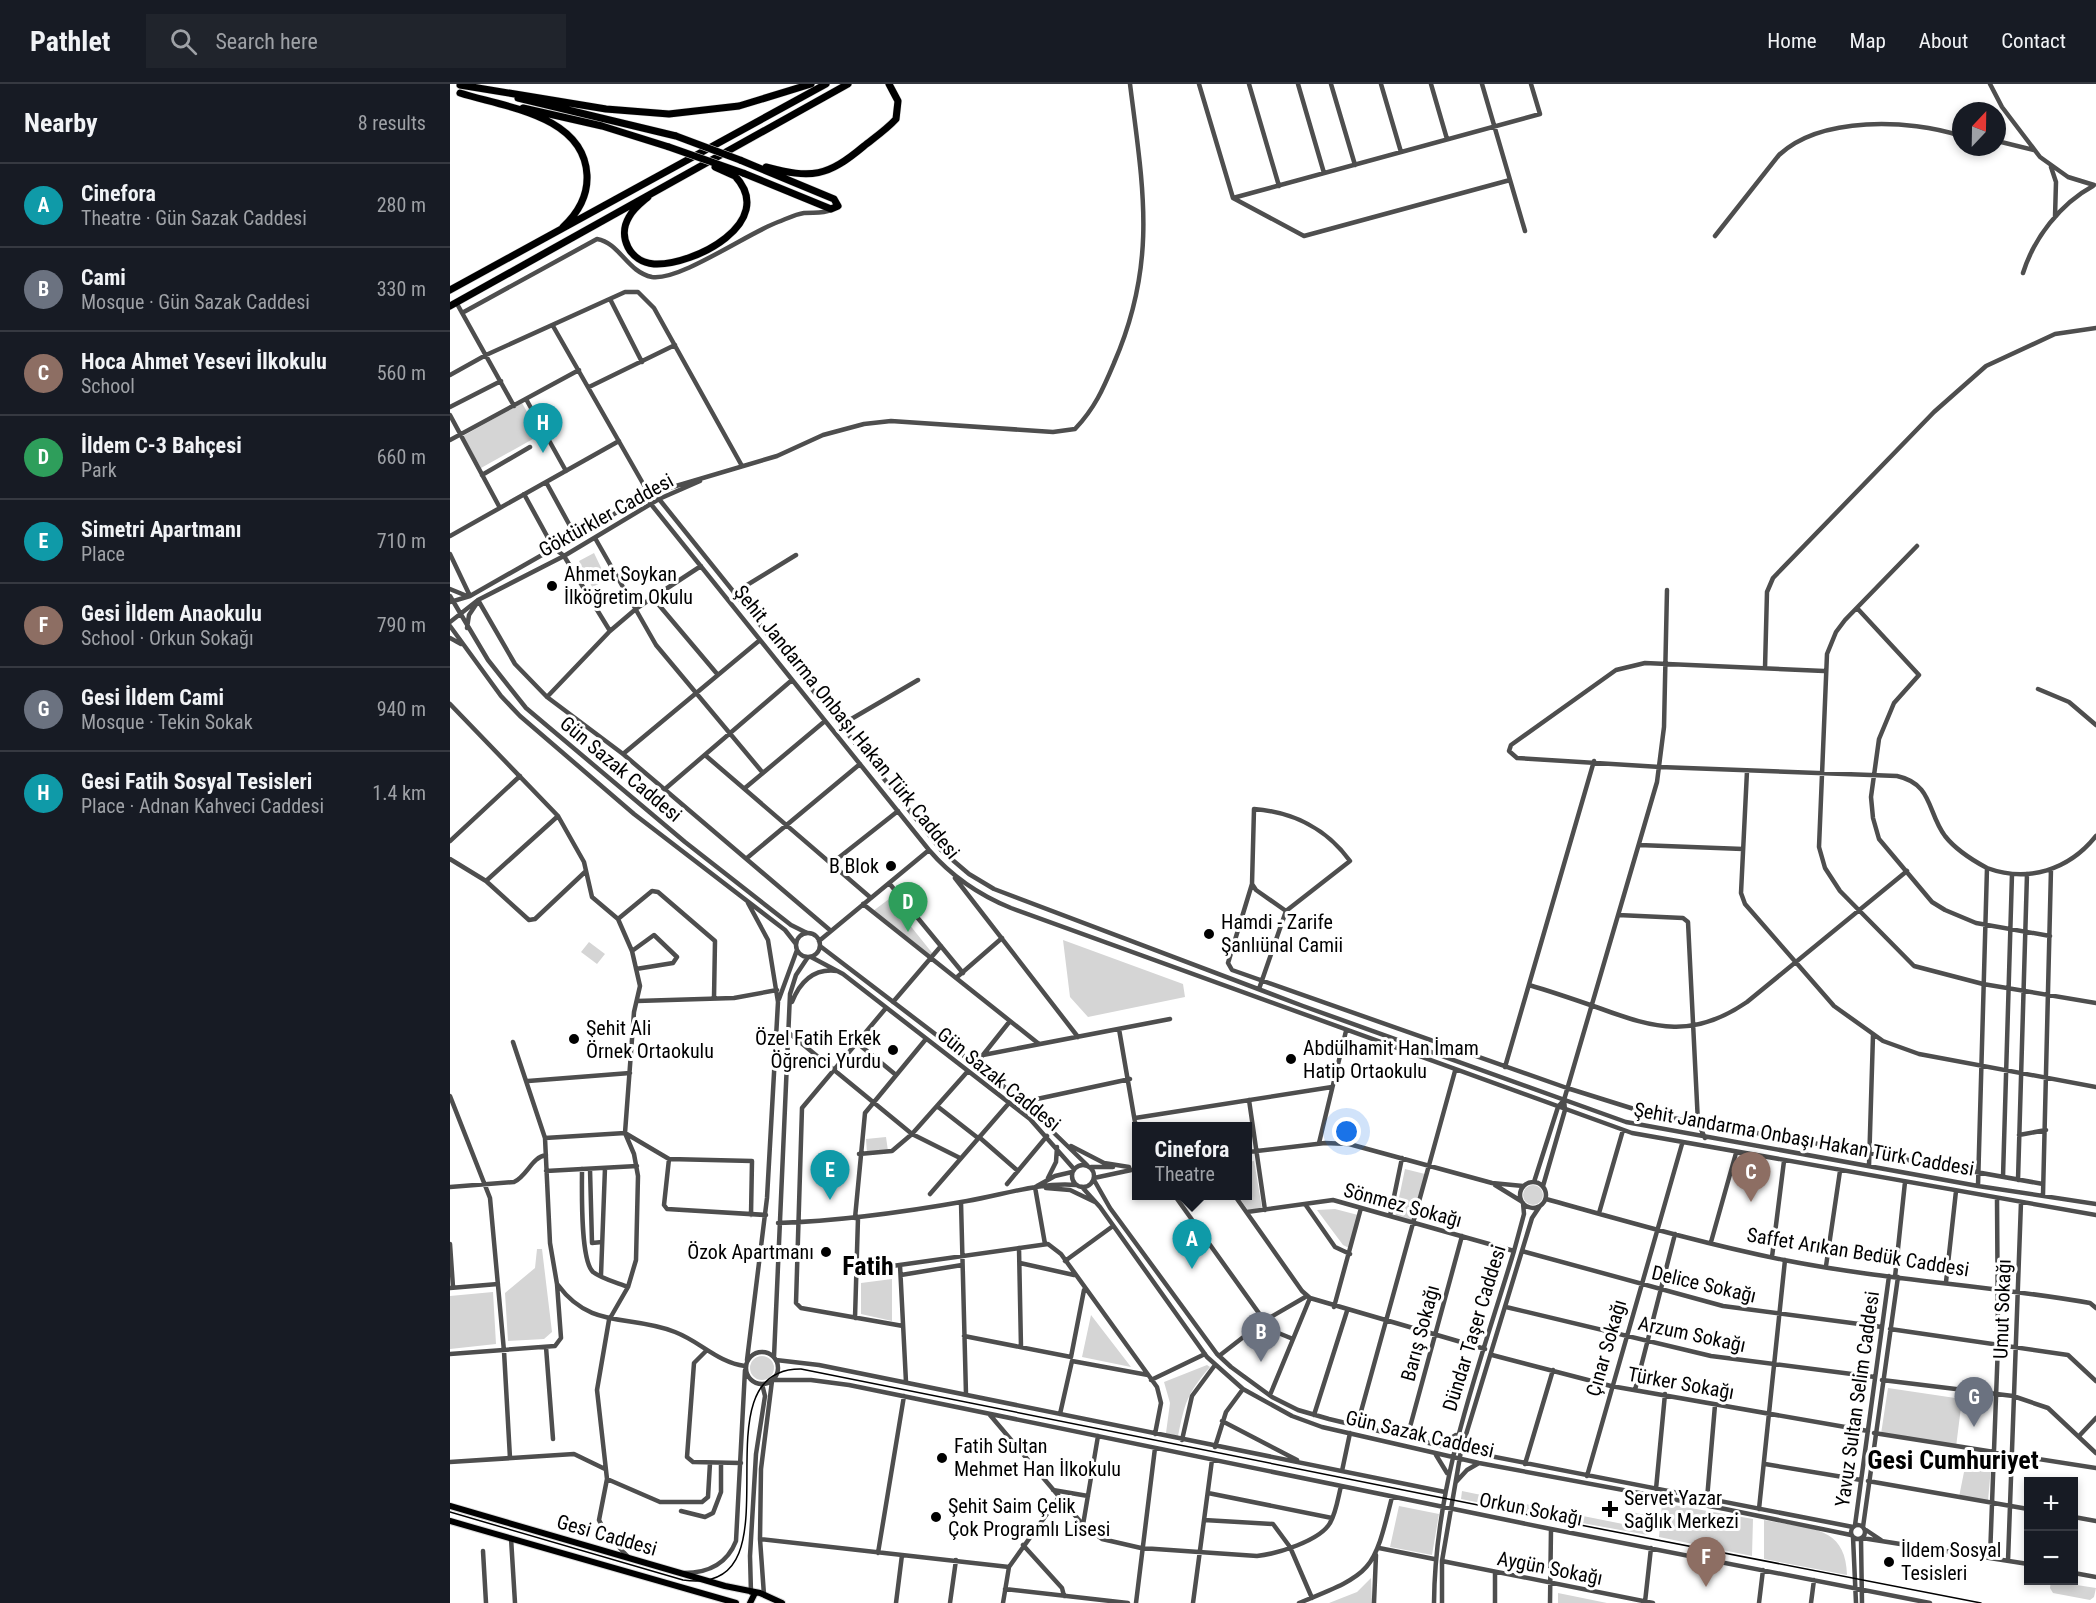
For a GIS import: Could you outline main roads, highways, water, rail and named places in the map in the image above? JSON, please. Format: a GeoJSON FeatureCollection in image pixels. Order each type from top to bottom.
{"type":"FeatureCollection","features":[{"type":"Feature","properties":{"kind":"highway"},"geometry":{"type":"LineString","coordinates":[[459,84],[606,109],[669,114],[739,106],[811,84]]}},
{"type":"Feature","properties":{"kind":"highway"},"geometry":{"type":"LineString","coordinates":[[450,91],[603,126],[742,173],[833,209],[838,204],[834,199],[676,136],[459,84]]}},
{"type":"Feature","properties":{"kind":"highway"},"geometry":{"type":"LineString","coordinates":[[450,291],[826,84]]}},
{"type":"Feature","properties":{"kind":"highway"},"geometry":{"type":"LineString","coordinates":[[453,304],[848,84]]}},
{"type":"Feature","properties":{"kind":"highway"},"geometry":{"type":"LineString","coordinates":[[835,92],[854,84]]}},
{"type":"Feature","properties":{"kind":"highway"},"geometry":{"type":"LineString","coordinates":[[740,160],[798,174],[816,174],[838,167],[896,119],[898,101],[889,84]]}},
{"type":"Feature","properties":{"kind":"highway"},"geometry":{"type":"LineString","coordinates":[[460,93],[548,121],[563,130],[577,144],[586,169],[586,192],[575,215],[555,234]]}},
{"type":"Feature","properties":{"kind":"highway"},"geometry":{"type":"LineString","coordinates":[[656,189],[632,212],[624,231],[625,242],[631,252],[644,262],[655,264],[672,261],[703,250],[739,226],[746,214],[748,200],[745,189],[735,176],[669,147]]}},
{"type":"Feature","properties":{"kind":"main road","name":"Gesi Caddesi"},"geometry":{"type":"LineString","coordinates":[[450,1506],[682,1573],[752,1596],[765,1595]]}},
{"type":"Feature","properties":{"kind":"main road","name":"Gesi Caddesi"},"geometry":{"type":"LineString","coordinates":[[450,1521],[736,1603]]}},
{"type":"Feature","properties":{"kind":"main road"},"geometry":{"type":"LineString","coordinates":[[765,1595],[767,1603]]}},
{"type":"Feature","properties":{"kind":"main road"},"geometry":{"type":"LineString","coordinates":[[765,1595],[782,1603]]}},
{"type":"Feature","properties":{"kind":"tram line"},"geometry":{"type":"LineString","coordinates":[[450,1512],[683,1580],[719,1576],[738,1555],[746,1521],[748,1440],[753,1404],[769,1379],[801,1369],[1981,1603]]}},
{"type":"Feature","properties":{"kind":"place","name":"Gesi Fatih Sosyal Tesisleri"},"geometry":{"type":"Point","coordinates":[543,453]}},
{"type":"Feature","properties":{"kind":"place","name":"Ahmet Soykan İlköğretim Okulu"},"geometry":{"type":"Point","coordinates":[552,586]}},
{"type":"Feature","properties":{"kind":"place","name":"B Blok"},"geometry":{"type":"Point","coordinates":[891,866]}},
{"type":"Feature","properties":{"kind":"place","name":"İldem C-3 Bahçesi"},"geometry":{"type":"Point","coordinates":[908,932]}},
{"type":"Feature","properties":{"kind":"place","name":"Hamdi - Zarife Şanlıünal Camii"},"geometry":{"type":"Point","coordinates":[1209,934]}},
{"type":"Feature","properties":{"kind":"place","name":"Şehit Ali Örnek Ortaokulu"},"geometry":{"type":"Point","coordinates":[574,1039]}},
{"type":"Feature","properties":{"kind":"place","name":"Özel Fatih Erkek Öğrenci Yurdu"},"geometry":{"type":"Point","coordinates":[893,1050]}},
{"type":"Feature","properties":{"kind":"place","name":"Abdülhamit Han İmam Hatip Ortaokulu"},"geometry":{"type":"Point","coordinates":[1291,1059]}},
{"type":"Feature","properties":{"kind":"place","name":"Simetri Apartmanı"},"geometry":{"type":"Point","coordinates":[830,1200]}},
{"type":"Feature","properties":{"kind":"place","name":"Hoca Ahmet Yesevi İlkokulu"},"geometry":{"type":"Point","coordinates":[1751,1202]}},
{"type":"Feature","properties":{"kind":"place","name":"Özok Apartmanı"},"geometry":{"type":"Point","coordinates":[826,1252]}},
{"type":"Feature","properties":{"kind":"place","name":"Cinefora"},"geometry":{"type":"Point","coordinates":[1192,1269]}},
{"type":"Feature","properties":{"kind":"place","name":"Cami"},"geometry":{"type":"Point","coordinates":[1261,1362]}},
{"type":"Feature","properties":{"kind":"place","name":"Gesi İldem Cami"},"geometry":{"type":"Point","coordinates":[1974,1427]}},
{"type":"Feature","properties":{"kind":"place","name":"Fatih Sultan Mehmet Han İlkokulu"},"geometry":{"type":"Point","coordinates":[942,1458]}},
{"type":"Feature","properties":{"kind":"place","name":"Servet Yazar Sağlık Merkezi"},"geometry":{"type":"Point","coordinates":[1610,1509]}},
{"type":"Feature","properties":{"kind":"place","name":"Şehit Saim Çelik Çok Programlı Lisesi"},"geometry":{"type":"Point","coordinates":[936,1517]}},
{"type":"Feature","properties":{"kind":"place","name":"İldem Sosyal Tesisleri"},"geometry":{"type":"Point","coordinates":[1889,1562]}},
{"type":"Feature","properties":{"kind":"place","name":"Gesi İldem Anaokulu"},"geometry":{"type":"Point","coordinates":[1706,1587]}},
{"type":"Feature","properties":{"kind":"district","name":"Fatih"},"geometry":{"type":"Point","coordinates":[868,1266]}},
{"type":"Feature","properties":{"kind":"district","name":"Gesi Cumhuriyet"},"geometry":{"type":"Point","coordinates":[1953,1460]}}]}
